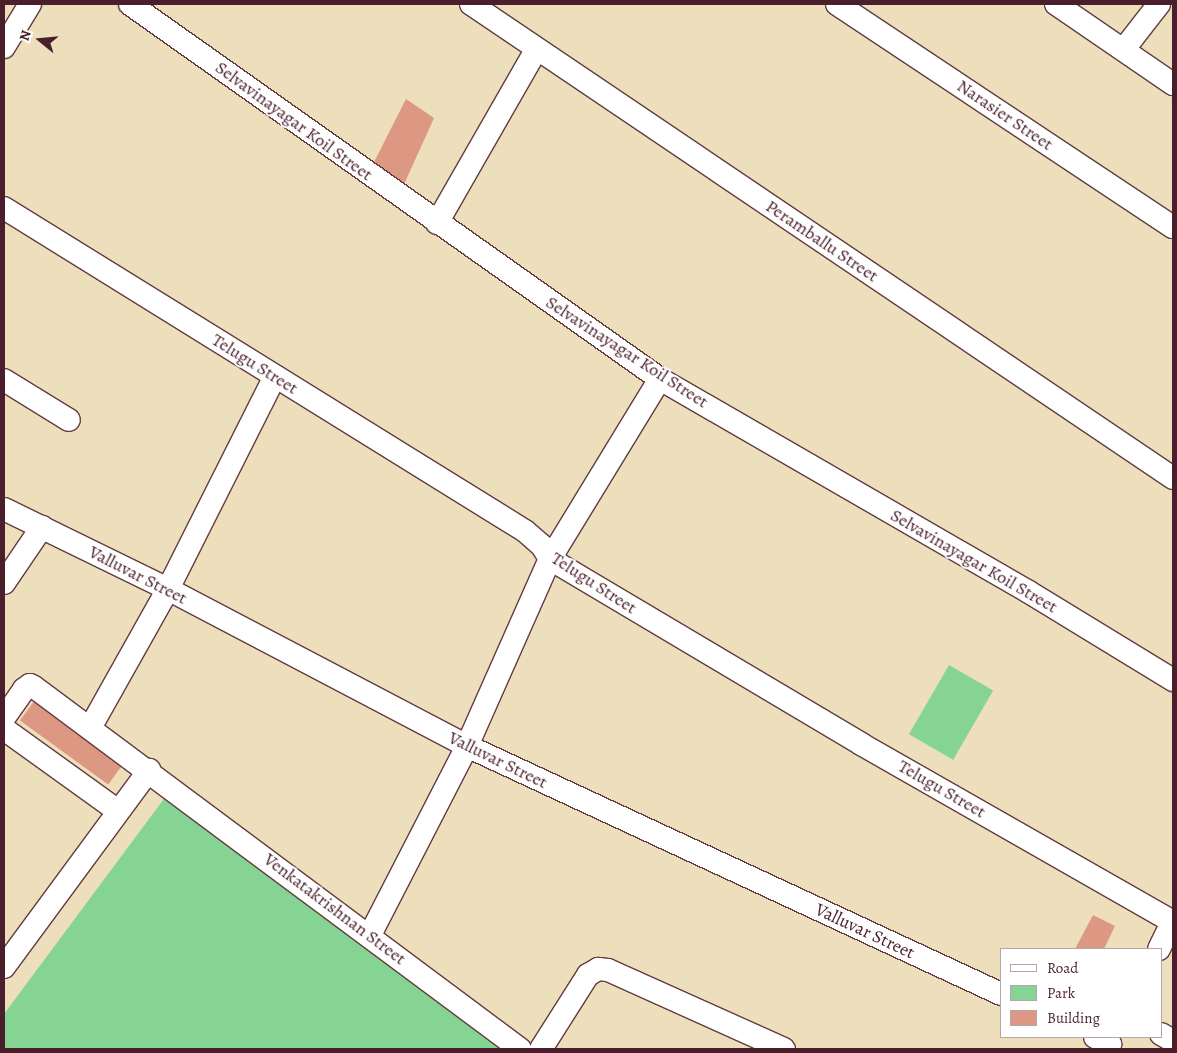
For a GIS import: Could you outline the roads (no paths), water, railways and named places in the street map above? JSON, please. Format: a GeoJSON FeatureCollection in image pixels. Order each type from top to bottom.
{"type":"FeatureCollection","features":[{"type":"Feature","properties":{"kind":"street"},"geometry":{"type":"LineString","coordinates":[[4,47],[30,4]]}},
{"type":"Feature","properties":{"kind":"street","name":"Selvavinayagar Koil Street"},"geometry":{"type":"LineString","coordinates":[[130,4],[660,379],[1029,592],[1173,680]]}},
{"type":"Feature","properties":{"kind":"street","name":"Peramballu Street"},"geometry":{"type":"LineString","coordinates":[[471,4],[536,50],[1173,478]]}},
{"type":"Feature","properties":{"kind":"street","name":"Narasier Street"},"geometry":{"type":"LineString","coordinates":[[837,4],[1173,227]]}},
{"type":"Feature","properties":{"kind":"street"},"geometry":{"type":"LineString","coordinates":[[1056,4],[1173,84]]}},
{"type":"Feature","properties":{"kind":"street"},"geometry":{"type":"LineString","coordinates":[[1124,49],[1159,4]]}},
{"type":"Feature","properties":{"kind":"street"},"geometry":{"type":"LineString","coordinates":[[437,223],[536,50]]}},
{"type":"Feature","properties":{"kind":"street","name":"Telugu Street"},"geometry":{"type":"LineString","coordinates":[[4,208],[525,532],[542,546],[550,560],[861,744],[1173,921]]}},
{"type":"Feature","properties":{"kind":"street"},"geometry":{"type":"LineString","coordinates":[[90,728],[168,589],[275,376]]}},
{"type":"Feature","properties":{"kind":"street"},"geometry":{"type":"LineString","coordinates":[[370,935],[467,746],[550,560],[660,379]]}},
{"type":"Feature","properties":{"kind":"street"},"geometry":{"type":"LineString","coordinates":[[4,380],[69,420]]}},
{"type":"Feature","properties":{"kind":"street","name":"Valluvar Street"},"geometry":{"type":"LineString","coordinates":[[4,508],[168,589],[467,746],[1000,994]]}},
{"type":"Feature","properties":{"kind":"street"},"geometry":{"type":"LineString","coordinates":[[4,583],[42,527]]}},
{"type":"Feature","properties":{"kind":"street","name":"Venkatakrishnan Street"},"geometry":{"type":"LineString","coordinates":[[4,718],[24,689],[30,685],[149,770],[520,1049]]}},
{"type":"Feature","properties":{"kind":"street"},"geometry":{"type":"LineString","coordinates":[[4,729],[118,811]]}},
{"type":"Feature","properties":{"kind":"street"},"geometry":{"type":"LineString","coordinates":[[4,968],[149,770]]}},
{"type":"Feature","properties":{"kind":"street"},"geometry":{"type":"LineString","coordinates":[[1160,948],[1173,921]]}},
{"type":"Feature","properties":{"kind":"street"},"geometry":{"type":"LineString","coordinates":[[541,1049],[588,975],[598,969],[608,970],[784,1049]]}},
{"type":"Feature","properties":{"kind":"street"},"geometry":{"type":"LineString","coordinates":[[1162,1035],[1173,1041]]}}]}
